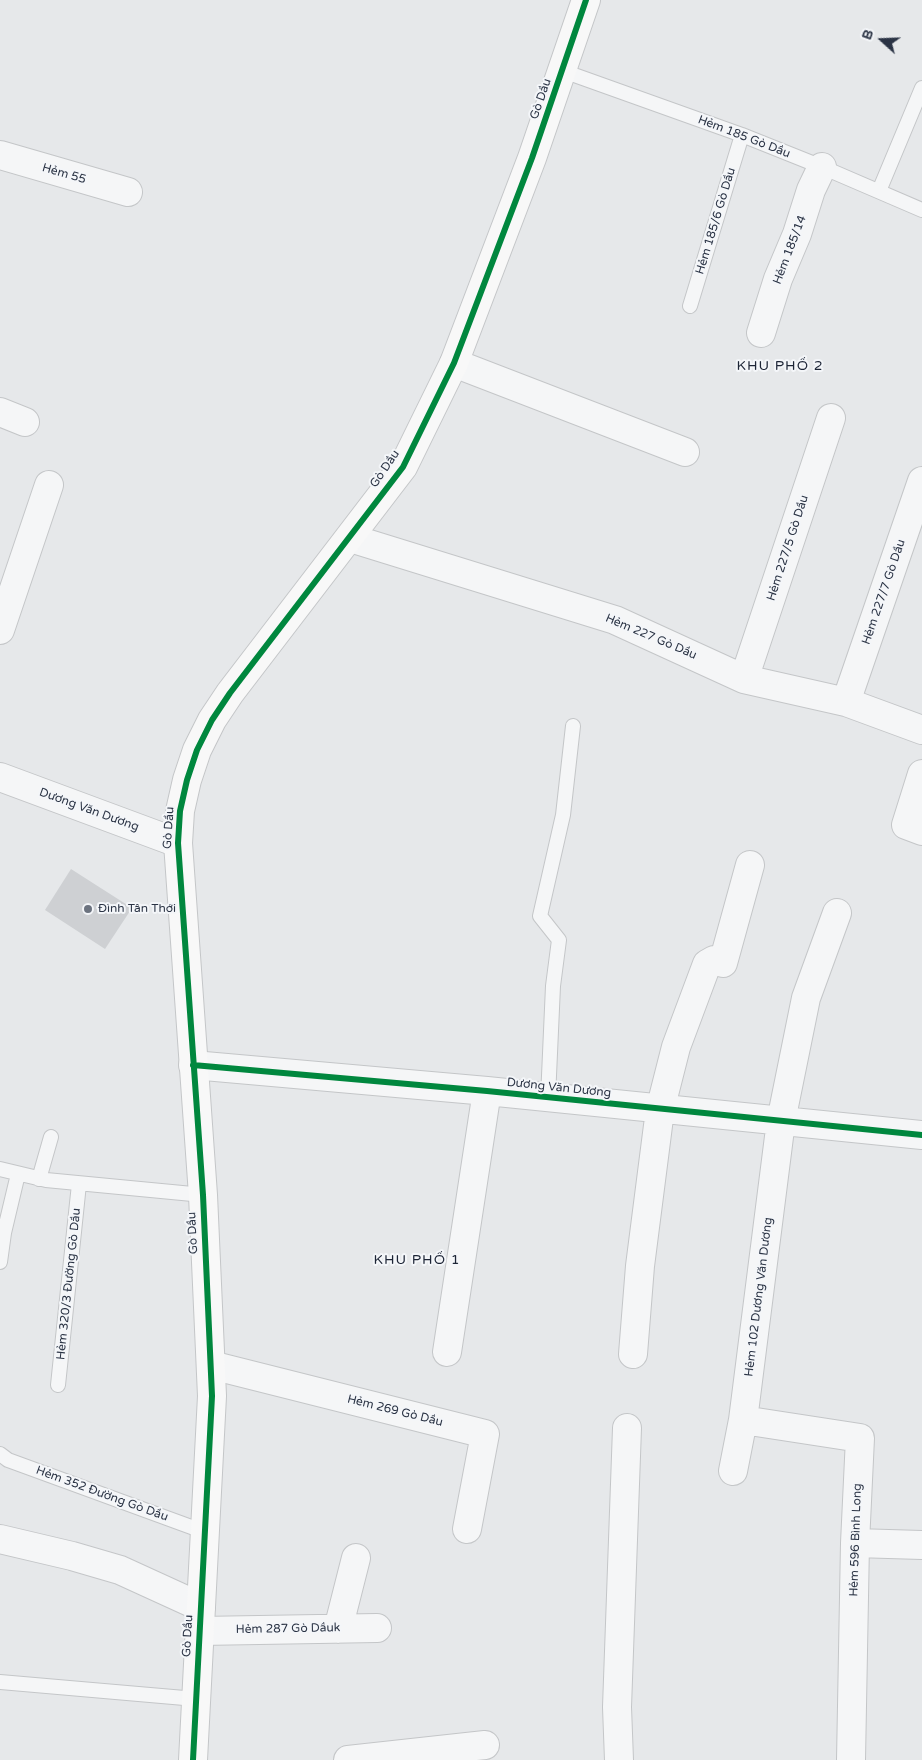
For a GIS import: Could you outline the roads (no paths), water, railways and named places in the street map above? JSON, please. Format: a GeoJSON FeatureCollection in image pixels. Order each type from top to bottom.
{"type":"FeatureCollection","features":[{"type":"Feature","properties":{"kind":"street","name":"Gò Dầu"},"geometry":{"type":"LineString","coordinates":[[193,1760],[212,1396],[203,1195],[178,842],[180,811],[187,780],[197,750],[212,720],[230,693],[403,467],[454,363],[532,158],[586,0]]}},
{"type":"Feature","properties":{"kind":"street","name":"Hẻm 55"},"geometry":{"type":"LineString","coordinates":[[0,155],[128,192]]}},
{"type":"Feature","properties":{"kind":"street","name":"Hẻm 185/14"},"geometry":{"type":"LineString","coordinates":[[761,334],[778,279],[797,234],[811,190],[822,167]]}},
{"type":"Feature","properties":{"kind":"street"},"geometry":{"type":"LineString","coordinates":[[454,363],[685,452]]}},
{"type":"Feature","properties":{"kind":"street"},"geometry":{"type":"LineString","coordinates":[[0,412],[26,422]]}},
{"type":"Feature","properties":{"kind":"street","name":"Hẻm 227/5 Gò Dầu"},"geometry":{"type":"LineString","coordinates":[[744,679],[831,418]]}},
{"type":"Feature","properties":{"kind":"street","name":"Hẻm 227/7 Gò Dầu"},"geometry":{"type":"LineString","coordinates":[[846,702],[922,481]]}},
{"type":"Feature","properties":{"kind":"street"},"geometry":{"type":"LineString","coordinates":[[0,630],[49,485]]}},
{"type":"Feature","properties":{"kind":"street","name":"Hẻm 227 Gò Dầu"},"geometry":{"type":"LineString","coordinates":[[350,538],[615,620],[744,679],[846,702],[922,730]]}},
{"type":"Feature","properties":{"kind":"street"},"geometry":{"type":"LineString","coordinates":[[922,774],[906,824],[922,831]]}},
{"type":"Feature","properties":{"kind":"street","name":"Dương Văn Dương"},"geometry":{"type":"LineString","coordinates":[[0,777],[178,842]]}},
{"type":"Feature","properties":{"kind":"street"},"geometry":{"type":"LineString","coordinates":[[633,1354],[640,1266],[660,1110],[676,1047],[707,964],[714,960],[723,963],[750,864]]}},
{"type":"Feature","properties":{"kind":"street","name":"Hẻm 102 Dương Văn Dương"},"geometry":{"type":"LineString","coordinates":[[733,1472],[743,1420],[781,1122],[806,998],[837,912]]}},
{"type":"Feature","properties":{"kind":"street","name":"Dương Văn Dương"},"geometry":{"type":"LineString","coordinates":[[193,1065],[487,1091],[922,1135]]}},
{"type":"Feature","properties":{"kind":"street"},"geometry":{"type":"LineString","coordinates":[[447,1352],[487,1091]]}},
{"type":"Feature","properties":{"kind":"street","name":"Hẻm 269 Gò Dầu"},"geometry":{"type":"LineString","coordinates":[[211,1365],[485,1434],[467,1529]]}},
{"type":"Feature","properties":{"kind":"street","name":"Hẻm 596 Bình Long"},"geometry":{"type":"LineString","coordinates":[[743,1420],[860,1438],[855,1543],[851,1760]]}},
{"type":"Feature","properties":{"kind":"street"},"geometry":{"type":"LineString","coordinates":[[619,1760],[617,1707],[627,1428]]}},
{"type":"Feature","properties":{"kind":"street"},"geometry":{"type":"LineString","coordinates":[[0,1539],[72,1556],[120,1570],[200,1619]]}},
{"type":"Feature","properties":{"kind":"street"},"geometry":{"type":"LineString","coordinates":[[855,1543],[922,1545]]}},
{"type":"Feature","properties":{"kind":"street"},"geometry":{"type":"LineString","coordinates":[[338,1629],[356,1558]]}},
{"type":"Feature","properties":{"kind":"street","name":"Hẻm 287 Gò Dầuk"},"geometry":{"type":"LineString","coordinates":[[200,1619],[338,1629],[377,1628]]}},
{"type":"Feature","properties":{"kind":"street"},"geometry":{"type":"LineString","coordinates":[[348,1760],[485,1745]]}},
{"type":"Feature","properties":{"kind":"lane","name":"Hẻm 185 Gò Dầu"},"geometry":{"type":"LineString","coordinates":[[563,71],[742,135],[922,210]]}},
{"type":"Feature","properties":{"kind":"lane"},"geometry":{"type":"LineString","coordinates":[[879,191],[922,88]]}},
{"type":"Feature","properties":{"kind":"lane","name":"Hẻm 185/6 Gò Dầu"},"geometry":{"type":"LineString","coordinates":[[690,306],[742,135]]}},
{"type":"Feature","properties":{"kind":"lane"},"geometry":{"type":"LineString","coordinates":[[548,1098],[553,986],[559,940],[540,916],[563,815],[573,726]]}},
{"type":"Feature","properties":{"kind":"lane"},"geometry":{"type":"LineString","coordinates":[[39,1179],[51,1137]]}},
{"type":"Feature","properties":{"kind":"lane"},"geometry":{"type":"LineString","coordinates":[[0,1169],[39,1179],[203,1195]]}},
{"type":"Feature","properties":{"kind":"lane"},"geometry":{"type":"LineString","coordinates":[[0,1262],[2,1232],[18,1174]]}},
{"type":"Feature","properties":{"kind":"lane","name":"Hẻm 320/3 Đường Gò Dầu"},"geometry":{"type":"LineString","coordinates":[[58,1385],[79,1184]]}},
{"type":"Feature","properties":{"kind":"lane","name":"Hẻm 352 Đường Gò Dầu"},"geometry":{"type":"LineString","coordinates":[[0,1454],[8,1460],[205,1532]]}},
{"type":"Feature","properties":{"kind":"lane"},"geometry":{"type":"LineString","coordinates":[[0,1682],[196,1699]]}},
{"type":"Feature","properties":{"kind":"place","name":"Đình Tân Thới"},"geometry":{"type":"Point","coordinates":[88,909]}},
{"type":"Feature","properties":{"kind":"district","name":"KHU PHỐ 2"},"geometry":{"type":"Point","coordinates":[780,366]}},
{"type":"Feature","properties":{"kind":"district","name":"KHU PHỐ 1"},"geometry":{"type":"Point","coordinates":[417,1260]}}]}
